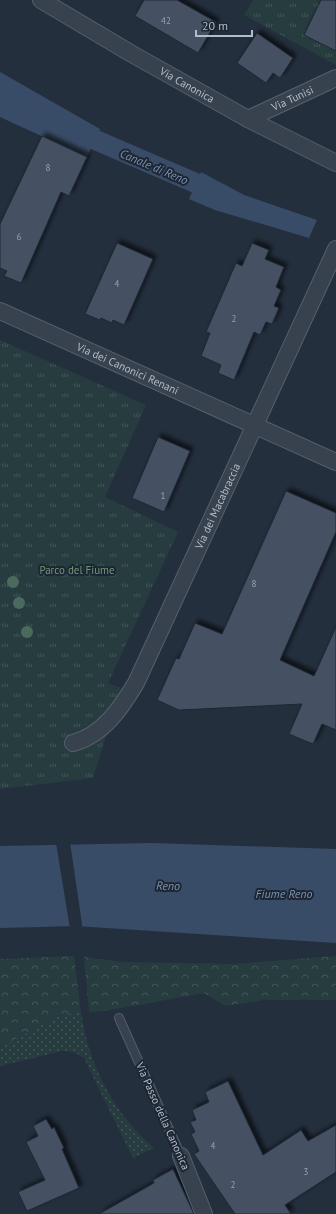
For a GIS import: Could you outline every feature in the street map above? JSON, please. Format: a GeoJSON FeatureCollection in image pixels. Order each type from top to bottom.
{"type":"FeatureCollection","features":[{"type":"Feature","properties":{"kind":"street","name":"Via Canonica"},"geometry":{"type":"LineString","coordinates":[[41,0],[132,54],[248,119],[336,163]]}},
{"type":"Feature","properties":{"kind":"street","name":"Via Tunisi"},"geometry":{"type":"LineString","coordinates":[[248,119],[336,78]]}},
{"type":"Feature","properties":{"kind":"street","name":"Via dei Macabraccia"},"geometry":{"type":"LineString","coordinates":[[73,743],[82,741],[101,728],[123,706],[133,688],[334,253]]}},
{"type":"Feature","properties":{"kind":"street","name":"Via dei Canonici Renani"},"geometry":{"type":"LineString","coordinates":[[0,310],[336,462]]}},
{"type":"Feature","properties":{"kind":"street","name":"Via Passo della Canonica"},"geometry":{"type":"LineString","coordinates":[[181,1156],[204,1214]]}},
{"type":"Feature","properties":{"kind":"lane","name":"Via Passo della Canonica"},"geometry":{"type":"LineString","coordinates":[[119,1018],[181,1156]]}},
{"type":"Feature","properties":{"kind":"green space"},"geometry":{"type":"Polygon","coordinates":[[[253,0],[336,0],[336,65],[244,15],[253,0]]]}},
{"type":"Feature","properties":{"kind":"green space","name":"Parco del Fiume"},"geometry":{"type":"Polygon","coordinates":[[[0,340],[146,405],[105,497],[178,532],[108,683],[121,688],[93,778],[0,789],[0,340]]]}},
{"type":"Feature","properties":{"kind":"green space"},"geometry":{"type":"Polygon","coordinates":[[[74,956],[81,1012],[59,1015],[0,1048],[0,959],[74,956]]]}},
{"type":"Feature","properties":{"kind":"green space"},"geometry":{"type":"Polygon","coordinates":[[[336,956],[336,1000],[264,1000],[226,1006],[204,993],[105,1011],[89,1012],[84,957],[123,962],[233,964],[336,956]]]}},
{"type":"Feature","properties":{"kind":"green space"},"geometry":{"type":"Polygon","coordinates":[[[81,1012],[90,1050],[105,1087],[127,1120],[154,1148],[133,1158],[84,1058],[68,1051],[62,1051],[0,1066],[0,1048],[59,1015],[81,1012]]]}},
{"type":"Feature","properties":{"kind":"water"},"geometry":{"type":"Polygon","coordinates":[[[0,72],[100,129],[87,157],[0,117],[0,72]]]}},
{"type":"Feature","properties":{"kind":"water"},"geometry":{"type":"Polygon","coordinates":[[[201,172],[244,195],[317,220],[309,238],[215,210],[189,199],[201,172]]]}},
{"type":"Feature","properties":{"kind":"water","name":"Fiume Reno"},"geometry":{"type":"Polygon","coordinates":[[[152,843],[336,849],[336,943],[76,926],[0,928],[0,846],[152,843]]]}},
{"type":"Feature","properties":{"kind":"pier"},"geometry":{"type":"Polygon","coordinates":[[[70,842],[82,929],[70,929],[56,843],[70,842]]]}},
{"type":"Feature","properties":{"kind":"building"},"geometry":{"type":"Polygon","coordinates":[[[144,0],[177,0],[216,22],[198,53],[135,16],[144,0]]]}},
{"type":"Feature","properties":{"kind":"building"},"geometry":{"type":"Polygon","coordinates":[[[321,0],[336,0],[336,51],[304,35],[321,0]]]}},
{"type":"Feature","properties":{"kind":"building"},"geometry":{"type":"Polygon","coordinates":[[[257,33],[293,58],[280,78],[273,73],[266,83],[237,63],[257,33]]]}},
{"type":"Feature","properties":{"kind":"building"},"geometry":{"type":"Polygon","coordinates":[[[42,136],[87,157],[69,196],[61,192],[21,283],[4,276],[7,271],[0,268],[0,224],[42,136]]]}},
{"type":"Feature","properties":{"kind":"building"},"geometry":{"type":"Polygon","coordinates":[[[117,243],[153,259],[124,325],[113,320],[112,323],[101,318],[100,320],[85,314],[117,243]]]}},
{"type":"Feature","properties":{"kind":"building"},"geometry":{"type":"Polygon","coordinates":[[[252,243],[269,250],[265,259],[284,267],[276,287],[281,290],[274,306],[279,308],[272,324],[266,322],[260,335],[254,332],[234,380],[218,373],[221,365],[201,356],[210,333],[206,332],[236,263],[242,266],[252,243]]]}},
{"type":"Feature","properties":{"kind":"building"},"geometry":{"type":"Polygon","coordinates":[[[158,437],[190,451],[164,512],[132,498],[158,437]]]}},
{"type":"Feature","properties":{"kind":"building"},"geometry":{"type":"Polygon","coordinates":[[[286,491],[336,513],[336,532],[280,660],[314,676],[336,627],[336,730],[322,724],[313,744],[289,734],[302,704],[179,710],[157,700],[176,658],[179,659],[195,623],[222,634],[286,491]]]}},
{"type":"Feature","properties":{"kind":"building"},"geometry":{"type":"Polygon","coordinates":[[[228,1081],[263,1155],[301,1130],[308,1141],[336,1125],[336,1172],[285,1205],[291,1214],[235,1214],[194,1154],[199,1151],[191,1134],[195,1132],[190,1122],[196,1120],[192,1110],[209,1102],[205,1092],[228,1081]]]}},
{"type":"Feature","properties":{"kind":"building"},"geometry":{"type":"Polygon","coordinates":[[[46,1119],[52,1129],[54,1127],[64,1148],[62,1149],[79,1188],[27,1211],[18,1192],[45,1180],[26,1142],[38,1136],[33,1126],[46,1119]]]}},
{"type":"Feature","properties":{"kind":"building"},"geometry":{"type":"Polygon","coordinates":[[[173,1169],[194,1214],[99,1214],[154,1183],[153,1180],[173,1169]]]}},
{"type":"Feature","properties":{"kind":"waterway","name":"Canale di Reno"},"geometry":{"type":"LineString","coordinates":[[70,129],[221,194]]}},
{"type":"Feature","properties":{"kind":"water label","name":"Reno"},"geometry":{"type":"Point","coordinates":[168,886]}}]}
